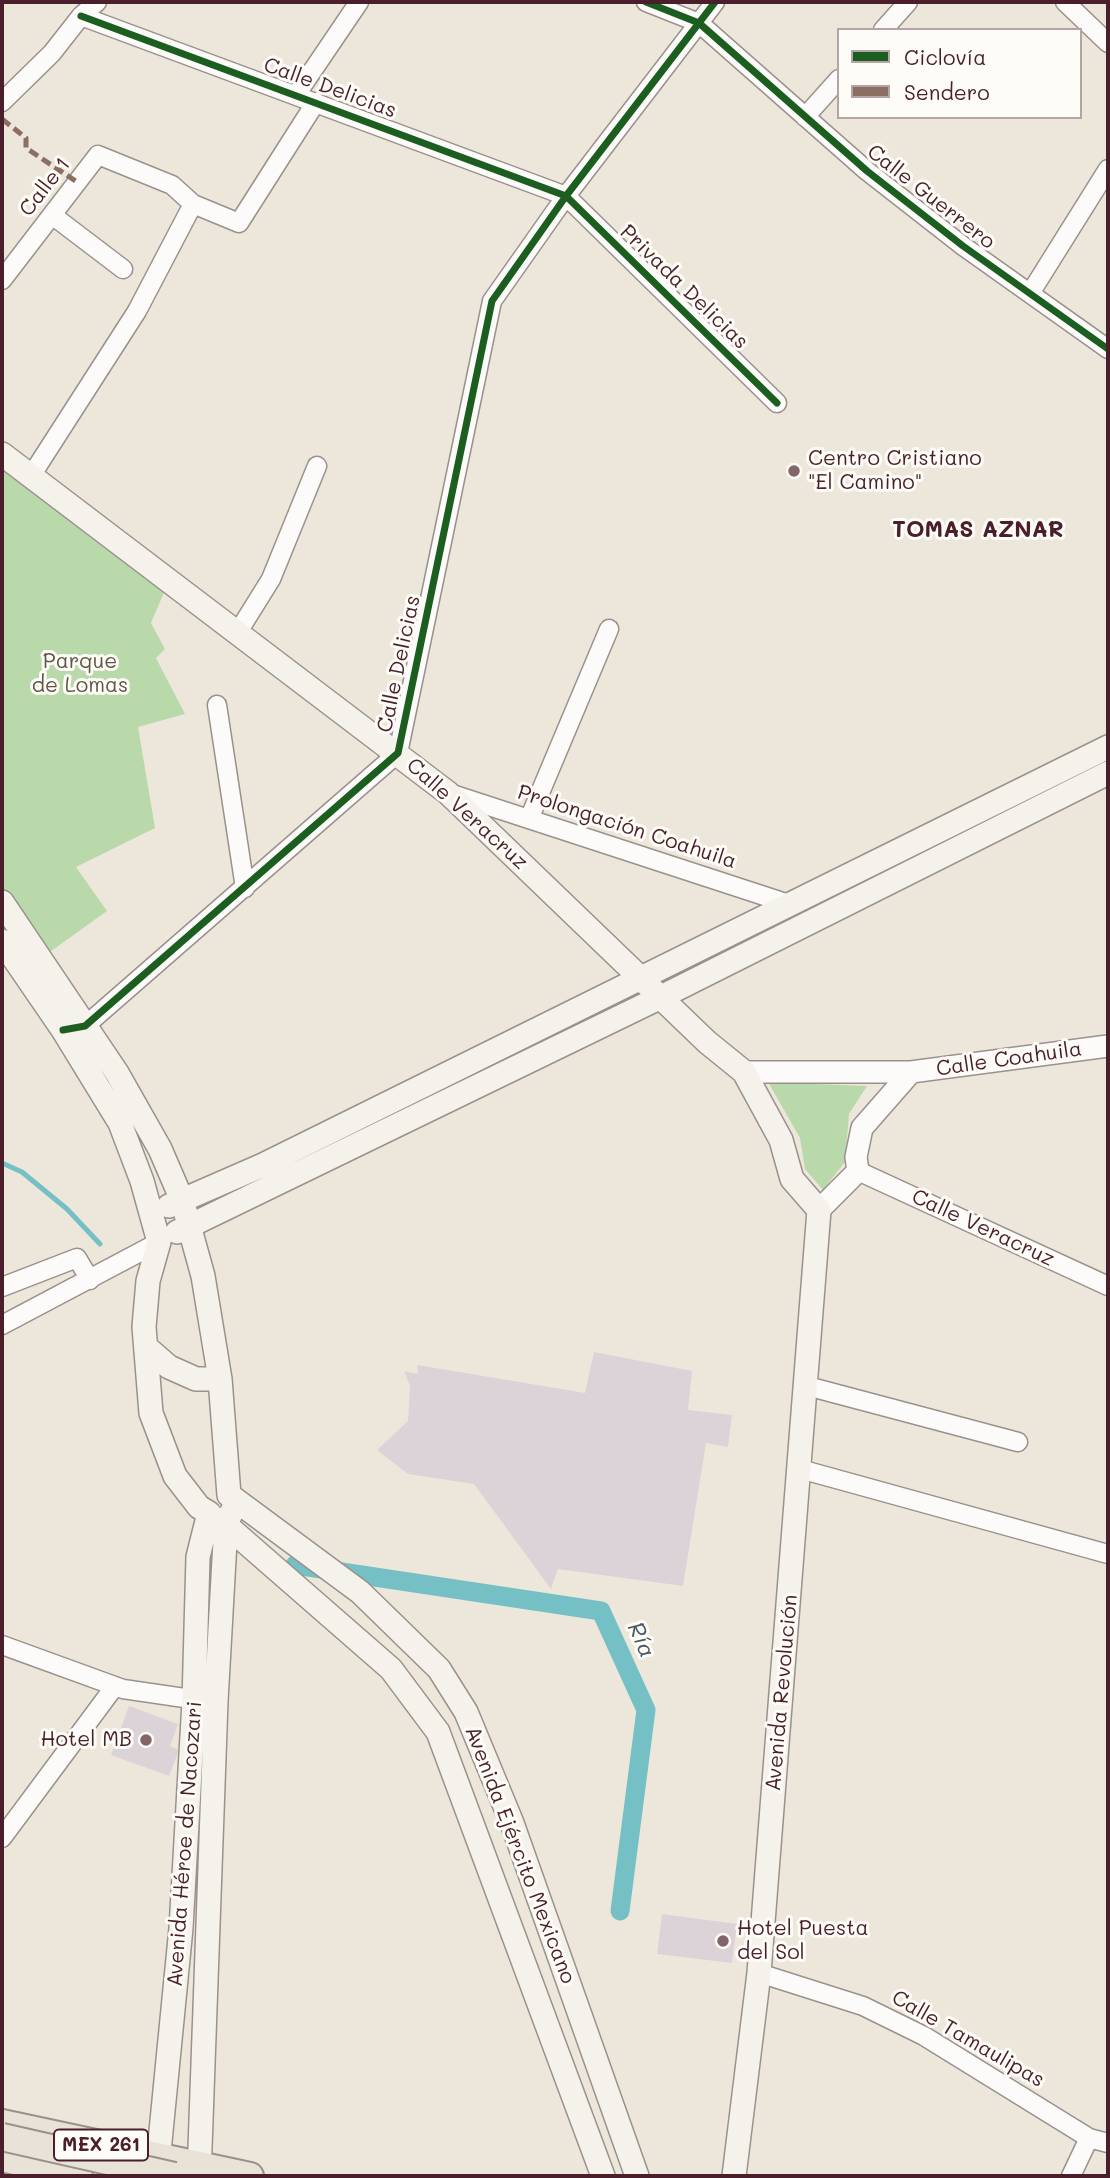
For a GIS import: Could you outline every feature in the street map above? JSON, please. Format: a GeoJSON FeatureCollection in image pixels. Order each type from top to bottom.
{"type":"FeatureCollection","features":[{"type":"Feature","properties":{"kind":"main road","name":"Calle Veracruz"},"geometry":{"type":"LineString","coordinates":[[2,454],[448,793],[707,1042],[744,1072]]}},
{"type":"Feature","properties":{"kind":"main road"},"geometry":{"type":"LineString","coordinates":[[153,1213],[263,1165],[1108,747]]}},
{"type":"Feature","properties":{"kind":"main road"},"geometry":{"type":"LineString","coordinates":[[159,1242],[661,997],[1108,773]]}},
{"type":"Feature","properties":{"kind":"main road","name":"Avenida Héroe de Nacozari"},"geometry":{"type":"LineString","coordinates":[[2,902],[74,1028],[120,1123],[153,1213],[159,1242],[148,1281],[146,1347],[151,1413],[175,1476],[199,1507],[217,1519]]}},
{"type":"Feature","properties":{"kind":"main road","name":"Avenida Héroe de Nacozari"},"geometry":{"type":"LineString","coordinates":[[2,941],[74,1028],[117,1073],[160,1149],[181,1200],[203,1276],[220,1379],[233,1498],[217,1519],[205,1701],[181,1928],[163,2170]]}},
{"type":"Feature","properties":{"kind":"main road"},"geometry":{"type":"LineString","coordinates":[[744,1072],[781,1140],[792,1179],[819,1210]]}},
{"type":"Feature","properties":{"kind":"main road","name":"Avenida Revolución"},"geometry":{"type":"LineString","coordinates":[[734,2176],[759,1973],[819,1210]]}},
{"type":"Feature","properties":{"kind":"main road"},"geometry":{"type":"LineString","coordinates":[[146,1347],[169,1367],[196,1379],[220,1379]]}},
{"type":"Feature","properties":{"kind":"main road","name":"Avenida Ejército Mexicano"},"geometry":{"type":"LineString","coordinates":[[233,1498],[360,1592],[439,1669],[466,1712],[512,1824],[637,2176]]}},
{"type":"Feature","properties":{"kind":"main road","name":"Avenida Ejército Mexicano"},"geometry":{"type":"LineString","coordinates":[[217,1519],[391,1669],[438,1732],[603,2176]]}},
{"type":"Feature","properties":{"kind":"main road","name":"Avenida Héroe de Nacozari"},"geometry":{"type":"LineString","coordinates":[[200,2171],[205,1701]]}},
{"type":"Feature","properties":{"kind":"main road","name":"MEX 261"},"geometry":{"type":"LineString","coordinates":[[2,2123],[163,2170],[250,2176]]}},
{"type":"Feature","properties":{"kind":"main road"},"geometry":{"type":"LineString","coordinates":[[2,2137],[163,2170]]}},
{"type":"Feature","properties":{"kind":"main road","name":"MEX 261"},"geometry":{"type":"LineString","coordinates":[[2,2158],[79,2176]]}},
{"type":"Feature","properties":{"kind":"street"},"geometry":{"type":"LineString","coordinates":[[2,103],[52,53],[81,16],[97,2]]}},
{"type":"Feature","properties":{"kind":"street"},"geometry":{"type":"LineString","coordinates":[[296,95],[359,2]]}},
{"type":"Feature","properties":{"kind":"street","name":"Calle Guerrero"},"geometry":{"type":"LineString","coordinates":[[646,2],[699,23],[877,179],[963,246],[1108,349]]}},
{"type":"Feature","properties":{"kind":"street","name":"Calle Delicias"},"geometry":{"type":"LineString","coordinates":[[74,1028],[245,888],[398,753],[492,301],[566,196],[715,2]]}},
{"type":"Feature","properties":{"kind":"street"},"geometry":{"type":"LineString","coordinates":[[885,28],[908,2]]}},
{"type":"Feature","properties":{"kind":"street"},"geometry":{"type":"LineString","coordinates":[[1065,2],[1108,43]]}},
{"type":"Feature","properties":{"kind":"street","name":"Calle Delicias"},"geometry":{"type":"LineString","coordinates":[[81,16],[566,196]]}},
{"type":"Feature","properties":{"kind":"street"},"geometry":{"type":"LineString","coordinates":[[806,117],[837,81]]}},
{"type":"Feature","properties":{"kind":"street"},"geometry":{"type":"LineString","coordinates":[[31,476],[137,311],[193,204],[239,223],[316,102]]}},
{"type":"Feature","properties":{"kind":"street","name":"Calle 1"},"geometry":{"type":"LineString","coordinates":[[2,279],[98,155],[172,185],[193,204]]}},
{"type":"Feature","properties":{"kind":"street"},"geometry":{"type":"LineString","coordinates":[[1031,292],[1108,169]]}},
{"type":"Feature","properties":{"kind":"street","name":"Privada Delicias"},"geometry":{"type":"LineString","coordinates":[[566,196],[778,403]]}},
{"type":"Feature","properties":{"kind":"street"},"geometry":{"type":"LineString","coordinates":[[51,215],[123,269]]}},
{"type":"Feature","properties":{"kind":"street"},"geometry":{"type":"LineString","coordinates":[[238,632],[271,579],[317,466]]}},
{"type":"Feature","properties":{"kind":"street"},"geometry":{"type":"LineString","coordinates":[[529,819],[610,629]]}},
{"type":"Feature","properties":{"kind":"street"},"geometry":{"type":"LineString","coordinates":[[217,705],[245,888]]}},
{"type":"Feature","properties":{"kind":"street","name":"Prolongación Coahuila"},"geometry":{"type":"LineString","coordinates":[[448,793],[792,905]]}},
{"type":"Feature","properties":{"kind":"street","name":"Calle Coahuila"},"geometry":{"type":"LineString","coordinates":[[744,1072],[911,1072],[1108,1046]]}},
{"type":"Feature","properties":{"kind":"street","name":"Calle Coahuila"},"geometry":{"type":"LineString","coordinates":[[858,1171],[856,1157],[862,1128],[911,1072]]}},
{"type":"Feature","properties":{"kind":"street"},"geometry":{"type":"LineString","coordinates":[[819,1210],[858,1171]]}},
{"type":"Feature","properties":{"kind":"street","name":"Calle Veracruz"},"geometry":{"type":"LineString","coordinates":[[858,1171],[1108,1286]]}},
{"type":"Feature","properties":{"kind":"street"},"geometry":{"type":"LineString","coordinates":[[2,1325],[159,1242]]}},
{"type":"Feature","properties":{"kind":"street"},"geometry":{"type":"LineString","coordinates":[[2,1287],[76,1258],[90,1280]]}},
{"type":"Feature","properties":{"kind":"street"},"geometry":{"type":"LineString","coordinates":[[807,1386],[1018,1442]]}},
{"type":"Feature","properties":{"kind":"street"},"geometry":{"type":"LineString","coordinates":[[800,1469],[1108,1555]]}},
{"type":"Feature","properties":{"kind":"street"},"geometry":{"type":"LineString","coordinates":[[2,1645],[115,1686],[205,1701]]}},
{"type":"Feature","properties":{"kind":"street"},"geometry":{"type":"LineString","coordinates":[[2,1838],[115,1686]]}},
{"type":"Feature","properties":{"kind":"street","name":"Calle Tamaulipas"},"geometry":{"type":"LineString","coordinates":[[759,1973],[863,2006],[924,2036],[1089,2138],[1108,2143]]}},
{"type":"Feature","properties":{"kind":"street"},"geometry":{"type":"LineString","coordinates":[[1071,2176],[1089,2138]]}},
{"type":"Feature","properties":{"kind":"street"},"geometry":{"type":"LineString","coordinates":[[2,2171],[23,2176]]}},
{"type":"Feature","properties":{"kind":"green space","name":"Parque de Lomas"},"geometry":{"type":"Polygon","coordinates":[[[2,463],[165,590],[151,623],[165,649],[156,658],[185,714],[138,727],[155,828],[76,867],[107,911],[40,959],[2,902],[2,463]]]}},
{"type":"Feature","properties":{"kind":"green space"},"geometry":{"type":"Polygon","coordinates":[[[768,1082],[867,1086],[849,1114],[845,1162],[823,1190],[805,1169],[800,1138],[768,1082]]]}},
{"type":"Feature","properties":{"kind":"building"},"geometry":{"type":"Polygon","coordinates":[[[594,1352],[692,1371],[688,1410],[732,1415],[728,1447],[706,1443],[683,1586],[558,1569],[551,1589],[474,1484],[408,1474],[377,1450],[408,1421],[410,1386],[404,1371],[418,1374],[417,1365],[585,1393],[594,1352]]]}},
{"type":"Feature","properties":{"kind":"building"},"geometry":{"type":"Polygon","coordinates":[[[129,1706],[178,1724],[170,1746],[179,1750],[169,1776],[111,1755],[129,1706]]]}},
{"type":"Feature","properties":{"kind":"building"},"geometry":{"type":"Polygon","coordinates":[[[662,1914],[737,1924],[732,1963],[657,1954],[662,1914]]]}},
{"type":"Feature","properties":{"kind":"waterway"},"geometry":{"type":"LineString","coordinates":[[2,1163],[22,1172],[67,1209],[100,1244]]}},
{"type":"Feature","properties":{"kind":"waterway","name":"Ría"},"geometry":{"type":"LineString","coordinates":[[295,1565],[601,1611],[646,1710],[620,1911]]}},
{"type":"Feature","properties":{"kind":"marked path"},"geometry":{"type":"LineString","coordinates":[[2,119],[26,138],[26,148],[77,182]]}},
{"type":"Feature","properties":{"kind":"cycle path"},"geometry":{"type":"LineString","coordinates":[[646,2],[699,23],[867,171],[963,246],[1108,349]]}},
{"type":"Feature","properties":{"kind":"cycle path"},"geometry":{"type":"LineString","coordinates":[[63,1030],[85,1026],[398,753],[492,301],[566,196],[715,2]]}},
{"type":"Feature","properties":{"kind":"cycle path"},"geometry":{"type":"LineString","coordinates":[[81,16],[566,196],[777,403]]}},
{"type":"Feature","properties":{"kind":"place","name":"Centro Cristiano \"El Camino\""},"geometry":{"type":"Point","coordinates":[794,471]}},
{"type":"Feature","properties":{"kind":"place","name":"Hotel MB"},"geometry":{"type":"Point","coordinates":[146,1740]}},
{"type":"Feature","properties":{"kind":"place","name":"Hotel Puesta del Sol"},"geometry":{"type":"Point","coordinates":[723,1941]}},
{"type":"Feature","properties":{"kind":"district","name":"TOMAS AZNAR"},"geometry":{"type":"Point","coordinates":[978,530]}}]}
